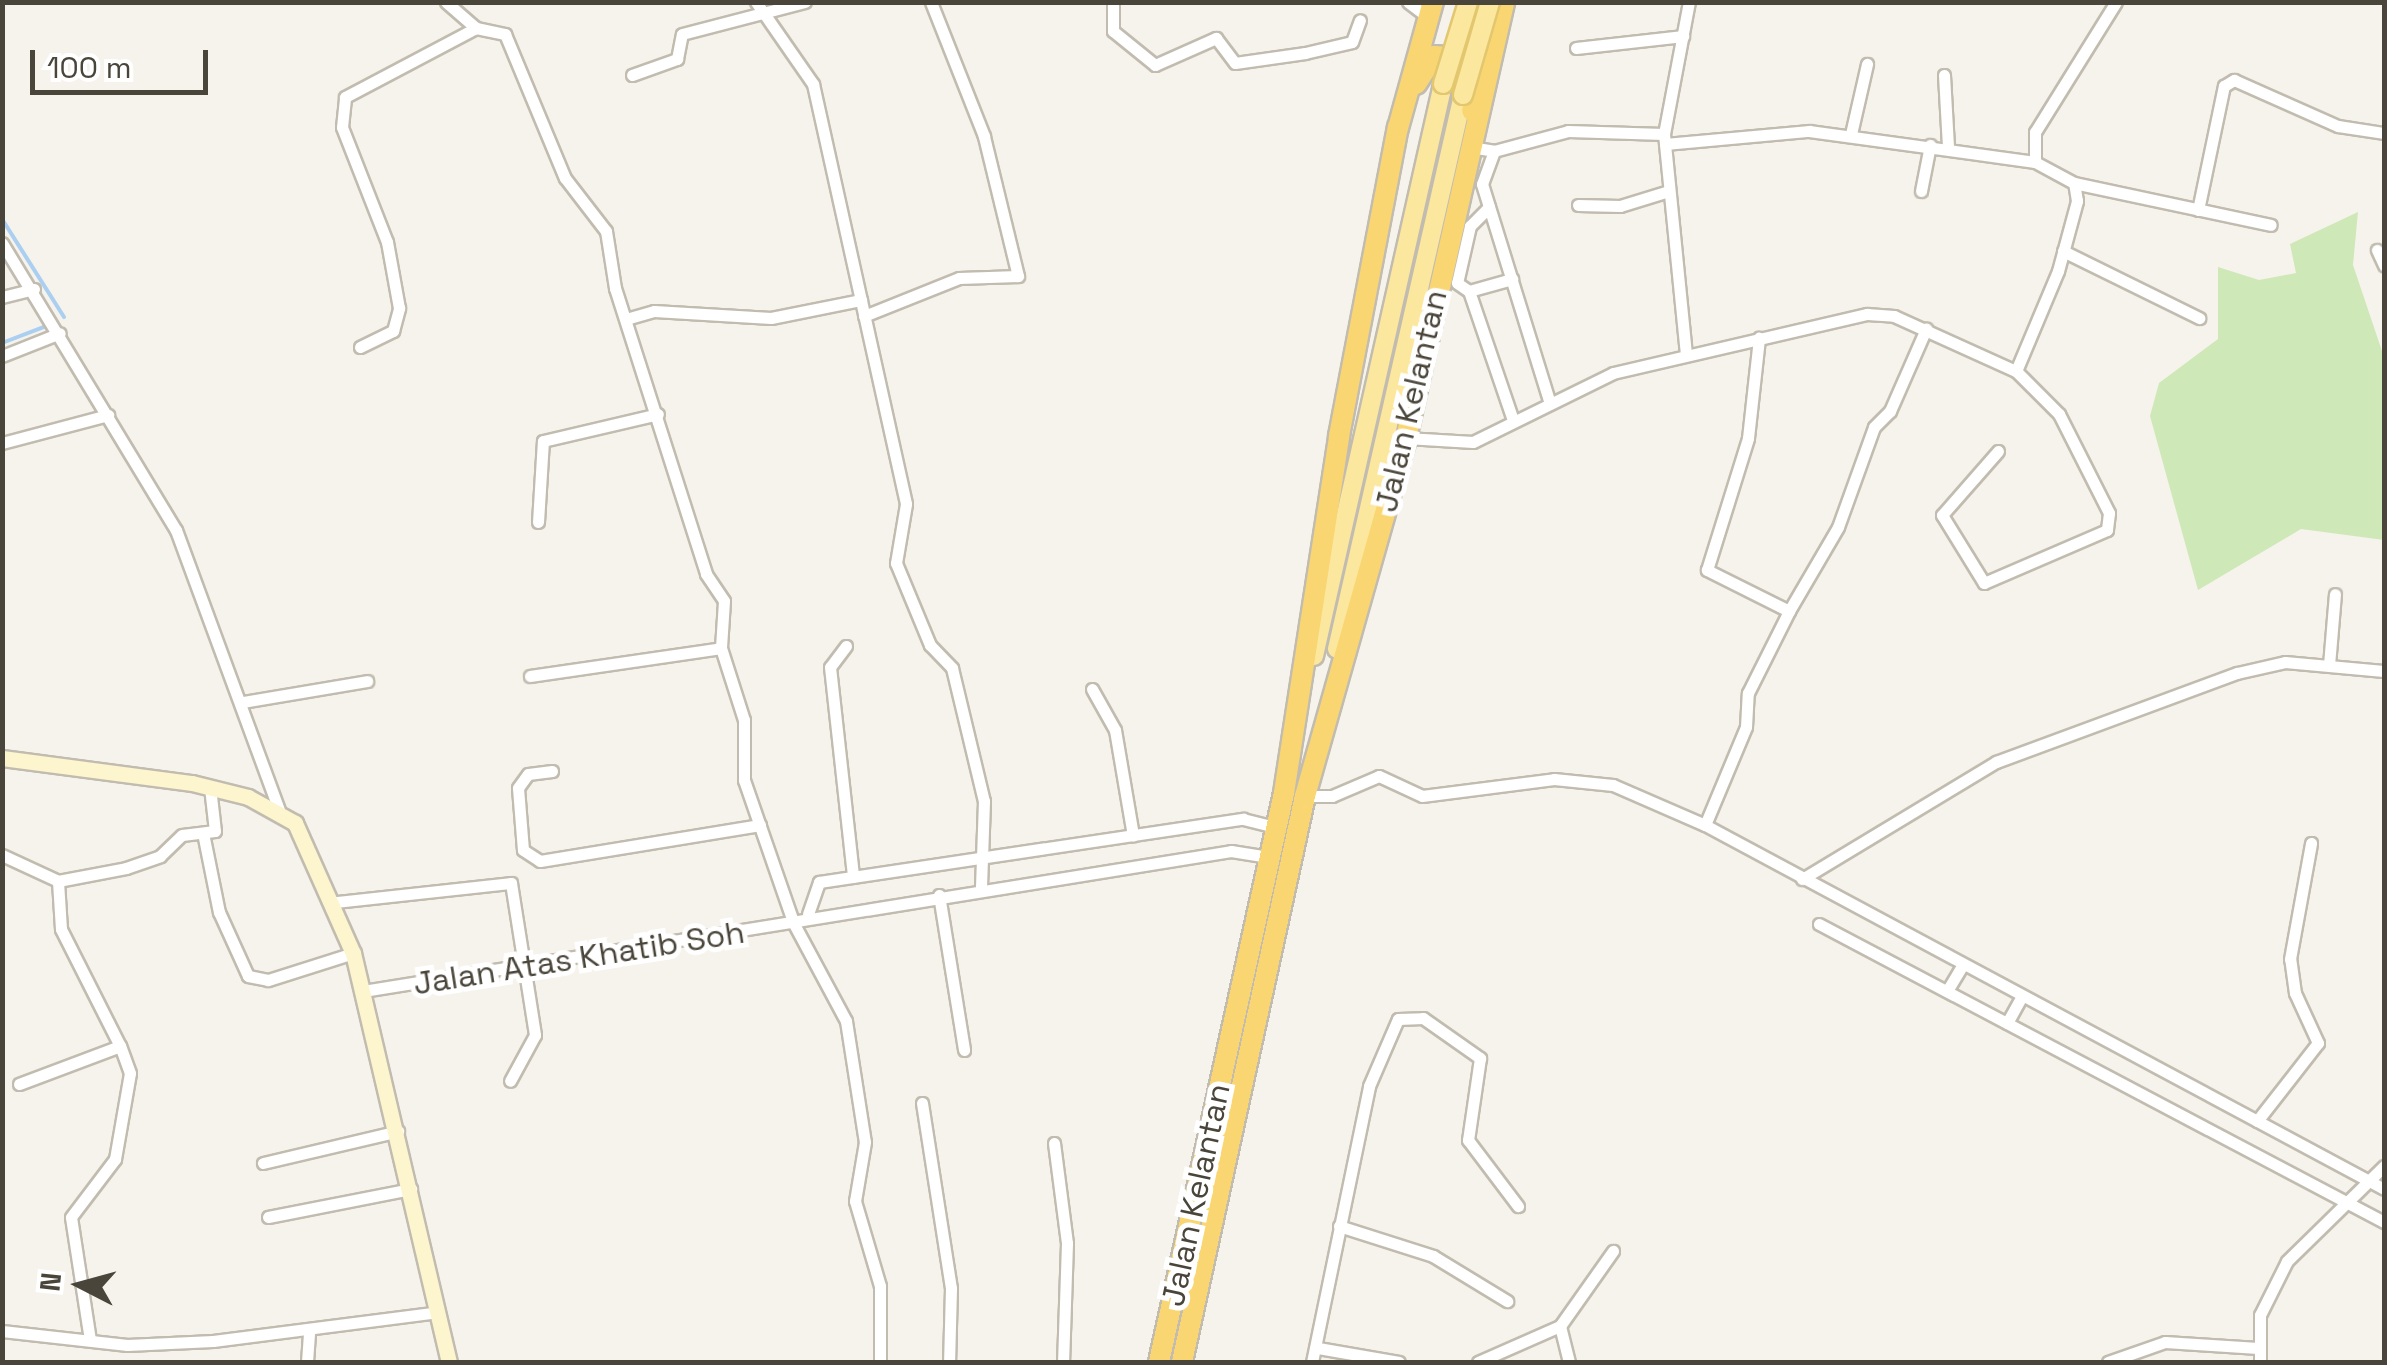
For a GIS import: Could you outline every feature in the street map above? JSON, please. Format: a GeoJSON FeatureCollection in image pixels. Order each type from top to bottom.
{"type":"FeatureCollection","features":[{"type":"Feature","properties":{"kind":"highway","name":"Jalan Kelantan"},"geometry":{"type":"LineString","coordinates":[[1158,1362],[1276,827],[1294,795],[1406,438],[1451,232],[1478,148],[1504,2]]}},
{"type":"Feature","properties":{"kind":"highway","name":"Jalan Kelantan"},"geometry":{"type":"LineString","coordinates":[[1182,1362],[1294,795],[1386,192],[1430,10]]}},
{"type":"Feature","properties":{"kind":"highway"},"geometry":{"type":"LineString","coordinates":[[1386,192],[1418,77],[1434,56],[1461,58],[1473,71],[1478,148]]}},
{"type":"Feature","properties":{"kind":"main road","name":"Jalan Kelantan"},"geometry":{"type":"LineString","coordinates":[[1294,795],[1363,434],[1444,84],[1468,2]]}},
{"type":"Feature","properties":{"kind":"main road","name":"Jalan Kelantan"},"geometry":{"type":"LineString","coordinates":[[1294,795],[1384,439],[1463,95],[1490,2]]}},
{"type":"Feature","properties":{"kind":"street"},"geometry":{"type":"LineString","coordinates":[[446,2],[476,28],[505,34],[565,178],[604,225],[626,319],[706,574],[724,600],[720,648],[744,720],[742,770],[794,924],[846,1021],[865,1142],[855,1202],[880,1286],[880,1362]]}},
{"type":"Feature","properties":{"kind":"street"},"geometry":{"type":"LineString","coordinates":[[756,2],[813,84],[906,504],[896,563],[930,645],[952,668],[984,801],[979,858],[982,888]]}},
{"type":"Feature","properties":{"kind":"street"},"geometry":{"type":"LineString","coordinates":[[632,75],[677,59],[682,34],[804,2]]}},
{"type":"Feature","properties":{"kind":"street"},"geometry":{"type":"LineString","coordinates":[[864,316],[959,278],[1018,276],[984,136],[930,2]]}},
{"type":"Feature","properties":{"kind":"street"},"geometry":{"type":"LineString","coordinates":[[1113,2],[1113,31],[1155,65],[1216,38],[1234,63],[1306,53],[1352,42],[1360,20]]}},
{"type":"Feature","properties":{"kind":"street"},"geometry":{"type":"LineString","coordinates":[[1408,2],[1430,10]]}},
{"type":"Feature","properties":{"kind":"street"},"geometry":{"type":"LineString","coordinates":[[1686,352],[1665,139],[1689,2]]}},
{"type":"Feature","properties":{"kind":"street"},"geometry":{"type":"LineString","coordinates":[[2035,162],[2035,132],[2116,2]]}},
{"type":"Feature","properties":{"kind":"street"},"geometry":{"type":"LineString","coordinates":[[360,347],[393,331],[400,308],[387,242],[342,128],[345,97],[476,28]]}},
{"type":"Feature","properties":{"kind":"street"},"geometry":{"type":"LineString","coordinates":[[1576,48],[1684,36]]}},
{"type":"Feature","properties":{"kind":"street"},"geometry":{"type":"LineString","coordinates":[[1851,134],[1867,64]]}},
{"type":"Feature","properties":{"kind":"street"},"geometry":{"type":"LineString","coordinates":[[1944,75],[1948,148]]}},
{"type":"Feature","properties":{"kind":"street"},"geometry":{"type":"LineString","coordinates":[[2198,210],[2224,86],[2234,80],[2338,126],[2384,133]]}},
{"type":"Feature","properties":{"kind":"street"},"geometry":{"type":"LineString","coordinates":[[1549,401],[1482,184],[1478,148],[1568,130],[1665,139],[1851,134],[2035,162],[2074,182],[2271,224]]}},
{"type":"Feature","properties":{"kind":"street"},"geometry":{"type":"LineString","coordinates":[[1921,190],[1930,145]]}},
{"type":"Feature","properties":{"kind":"street"},"geometry":{"type":"LineString","coordinates":[[2016,370],[2063,251],[2077,202],[2074,182]]}},
{"type":"Feature","properties":{"kind":"street"},"geometry":{"type":"LineString","coordinates":[[1578,205],[1620,206],[1669,191]]}},
{"type":"Feature","properties":{"kind":"street"},"geometry":{"type":"LineString","coordinates":[[1489,207],[1470,226],[1456,282],[1469,291],[1513,420]]}},
{"type":"Feature","properties":{"kind":"street"},"geometry":{"type":"LineString","coordinates":[[2,243],[34,289],[176,530],[243,702],[279,810],[306,838],[336,902],[364,991],[449,1362]]}},
{"type":"Feature","properties":{"kind":"street"},"geometry":{"type":"LineString","coordinates":[[2377,250],[2384,265]]}},
{"type":"Feature","properties":{"kind":"street"},"geometry":{"type":"LineString","coordinates":[[2063,251],[2199,318]]}},
{"type":"Feature","properties":{"kind":"street"},"geometry":{"type":"LineString","coordinates":[[1469,291],[1512,279]]}},
{"type":"Feature","properties":{"kind":"street"},"geometry":{"type":"LineString","coordinates":[[2,298],[34,289]]}},
{"type":"Feature","properties":{"kind":"street"},"geometry":{"type":"LineString","coordinates":[[626,319],[643,312],[758,319],[861,300]]}},
{"type":"Feature","properties":{"kind":"street"},"geometry":{"type":"LineString","coordinates":[[1406,438],[1473,442],[1549,401],[1686,352],[1867,314],[1926,329],[2016,370],[2069,425],[2109,513],[2106,530],[1984,583],[1942,515],[1998,451]]}},
{"type":"Feature","properties":{"kind":"street"},"geometry":{"type":"LineString","coordinates":[[1705,825],[1746,727],[1748,693],[1789,610],[1838,527],[1874,427],[1890,411],[1926,329]]}},
{"type":"Feature","properties":{"kind":"street"},"geometry":{"type":"LineString","coordinates":[[2,356],[60,333]]}},
{"type":"Feature","properties":{"kind":"street"},"geometry":{"type":"LineString","coordinates":[[1759,338],[1748,438],[1707,570],[1789,610]]}},
{"type":"Feature","properties":{"kind":"street"},"geometry":{"type":"LineString","coordinates":[[2,444],[108,414]]}},
{"type":"Feature","properties":{"kind":"street"},"geometry":{"type":"LineString","coordinates":[[538,522],[543,441],[658,414]]}},
{"type":"Feature","properties":{"kind":"street"},"geometry":{"type":"LineString","coordinates":[[2328,665],[2336,594]]}},
{"type":"Feature","properties":{"kind":"street"},"geometry":{"type":"LineString","coordinates":[[846,646],[830,667],[830,686],[853,877]]}},
{"type":"Feature","properties":{"kind":"street"},"geometry":{"type":"LineString","coordinates":[[530,676],[720,648]]}},
{"type":"Feature","properties":{"kind":"street"},"geometry":{"type":"LineString","coordinates":[[1802,879],[1996,762],[2256,667],[2328,665],[2384,671]]}},
{"type":"Feature","properties":{"kind":"street"},"geometry":{"type":"LineString","coordinates":[[243,702],[367,681]]}},
{"type":"Feature","properties":{"kind":"street"},"geometry":{"type":"LineString","coordinates":[[1092,690],[1115,730],[1133,835]]}},
{"type":"Feature","properties":{"kind":"street"},"geometry":{"type":"LineString","coordinates":[[2,758],[210,787],[279,810]]}},
{"type":"Feature","properties":{"kind":"street"},"geometry":{"type":"LineString","coordinates":[[552,771],[526,775],[518,788],[523,850],[540,861],[760,825]]}},
{"type":"Feature","properties":{"kind":"street"},"geometry":{"type":"LineString","coordinates":[[1294,795],[1332,796],[1379,776],[1422,796],[1581,778],[1705,825],[2384,1189]]}},
{"type":"Feature","properties":{"kind":"street"},"geometry":{"type":"LineString","coordinates":[[2,855],[58,881],[126,868],[160,856],[182,835],[215,831],[210,787]]}},
{"type":"Feature","properties":{"kind":"street"},"geometry":{"type":"LineString","coordinates":[[808,914],[813,886],[853,877],[1243,819],[1276,827]]}},
{"type":"Feature","properties":{"kind":"street"},"geometry":{"type":"LineString","coordinates":[[203,832],[220,912],[248,976],[268,980],[353,952]]}},
{"type":"Feature","properties":{"kind":"street"},"geometry":{"type":"LineString","coordinates":[[2258,1121],[2318,1043],[2294,992],[2290,959],[2310,842]]}},
{"type":"Feature","properties":{"kind":"street"},"geometry":{"type":"LineString","coordinates":[[794,924],[808,914],[1231,850],[1270,857]]}},
{"type":"Feature","properties":{"kind":"street"},"geometry":{"type":"LineString","coordinates":[[58,881],[62,930],[130,1074],[115,1159],[70,1217],[90,1340]]}},
{"type":"Feature","properties":{"kind":"street"},"geometry":{"type":"LineString","coordinates":[[336,902],[511,884],[529,967],[534,1044],[510,1080]]}},
{"type":"Feature","properties":{"kind":"street"},"geometry":{"type":"LineString","coordinates":[[938,895],[964,1050]]}},
{"type":"Feature","properties":{"kind":"street","name":"Jalan Atas Khatib Soh"},"geometry":{"type":"LineString","coordinates":[[364,991],[794,924]]}},
{"type":"Feature","properties":{"kind":"street"},"geometry":{"type":"LineString","coordinates":[[1819,924],[2384,1222]]}},
{"type":"Feature","properties":{"kind":"street"},"geometry":{"type":"LineString","coordinates":[[1947,992],[1963,964]]}},
{"type":"Feature","properties":{"kind":"street"},"geometry":{"type":"LineString","coordinates":[[2007,1023],[2022,996]]}},
{"type":"Feature","properties":{"kind":"street"},"geometry":{"type":"LineString","coordinates":[[1312,1362],[1376,1063],[1392,1026],[1408,1015],[1480,1058],[1468,1140],[1518,1206]]}},
{"type":"Feature","properties":{"kind":"street"},"geometry":{"type":"LineString","coordinates":[[19,1084],[120,1046]]}},
{"type":"Feature","properties":{"kind":"street"},"geometry":{"type":"LineString","coordinates":[[922,1103],[951,1288],[949,1362]]}},
{"type":"Feature","properties":{"kind":"street"},"geometry":{"type":"LineString","coordinates":[[263,1164],[398,1131]]}},
{"type":"Feature","properties":{"kind":"street"},"geometry":{"type":"LineString","coordinates":[[1054,1142],[1067,1243],[1064,1362]]}},
{"type":"Feature","properties":{"kind":"street"},"geometry":{"type":"LineString","coordinates":[[2260,1362],[2258,1348],[2273,1282],[2363,1181],[2384,1166]]}},
{"type":"Feature","properties":{"kind":"street"},"geometry":{"type":"LineString","coordinates":[[268,1217],[411,1190]]}},
{"type":"Feature","properties":{"kind":"street"},"geometry":{"type":"LineString","coordinates":[[1339,1226],[1432,1256],[1507,1301]]}},
{"type":"Feature","properties":{"kind":"street"},"geometry":{"type":"LineString","coordinates":[[1478,1362],[1560,1326],[1613,1252]]}},
{"type":"Feature","properties":{"kind":"street"},"geometry":{"type":"LineString","coordinates":[[2,1332],[90,1340],[196,1342],[438,1312]]}},
{"type":"Feature","properties":{"kind":"street"},"geometry":{"type":"LineString","coordinates":[[1560,1326],[1569,1362]]}},
{"type":"Feature","properties":{"kind":"street"},"geometry":{"type":"LineString","coordinates":[[307,1362],[309,1331]]}},
{"type":"Feature","properties":{"kind":"street"},"geometry":{"type":"LineString","coordinates":[[2108,1362],[2165,1342],[2258,1348]]}},
{"type":"Feature","properties":{"kind":"street"},"geometry":{"type":"LineString","coordinates":[[1318,1348],[1399,1362]]}},
{"type":"Feature","properties":{"kind":"green space"},"geometry":{"type":"Polygon","coordinates":[[[2358,212],[2353,265],[2384,357],[2384,540],[2301,529],[2198,590],[2150,416],[2159,383],[2218,339],[2218,267],[2259,280],[2296,273],[2290,244],[2358,212]]]}},
{"type":"Feature","properties":{"kind":"waterway"},"geometry":{"type":"LineString","coordinates":[[2,219],[64,317]]}},
{"type":"Feature","properties":{"kind":"waterway"},"geometry":{"type":"LineString","coordinates":[[2,343],[44,327]]}}]}
